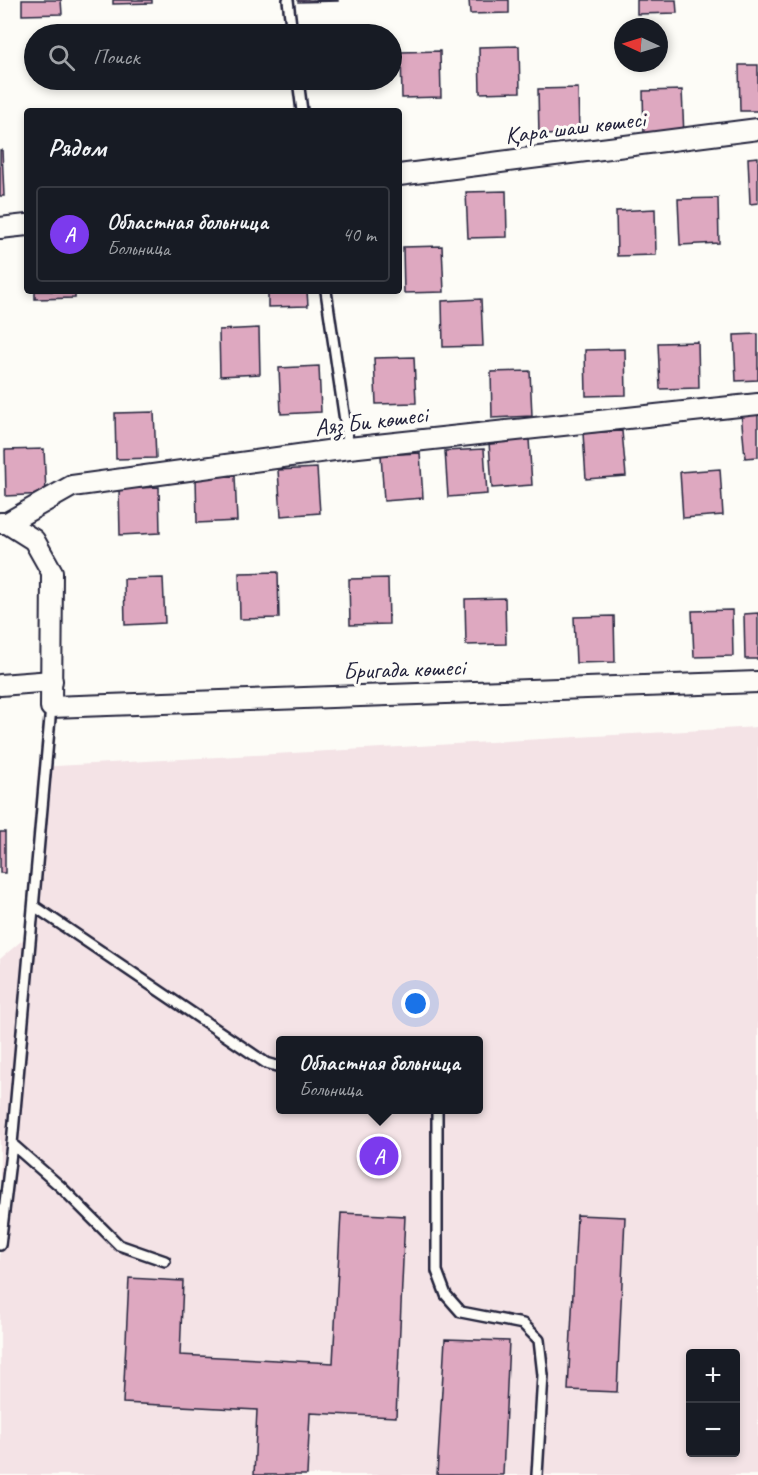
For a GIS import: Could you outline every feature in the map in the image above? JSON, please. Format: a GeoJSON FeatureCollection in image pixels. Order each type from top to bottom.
{"type":"FeatureCollection","features":[{"type":"Feature","properties":{"kind":"street","name":"Қара шаш көшесі"},"geometry":{"type":"LineString","coordinates":[[402,175],[758,129]]}},
{"type":"Feature","properties":{"kind":"street"},"geometry":{"type":"LineString","coordinates":[[0,228],[24,225]]}},
{"type":"Feature","properties":{"kind":"street","name":"Аяз Би көшесі"},"geometry":{"type":"LineString","coordinates":[[4,523],[72,486],[349,448],[758,404]]}},
{"type":"Feature","properties":{"kind":"street"},"geometry":{"type":"LineString","coordinates":[[4,523],[34,540],[52,572],[51,707]]}},
{"type":"Feature","properties":{"kind":"street"},"geometry":{"type":"LineString","coordinates":[[0,685],[51,681]]}},
{"type":"Feature","properties":{"kind":"street","name":"Бригада көшесі"},"geometry":{"type":"LineString","coordinates":[[51,707],[758,682]]}},
{"type":"Feature","properties":{"kind":"lane"},"geometry":{"type":"LineString","coordinates":[[288,0],[291,24]]}},
{"type":"Feature","properties":{"kind":"lane"},"geometry":{"type":"LineString","coordinates":[[299,90],[302,108]]}},
{"type":"Feature","properties":{"kind":"lane"},"geometry":{"type":"LineString","coordinates":[[326,294],[349,448]]}},
{"type":"Feature","properties":{"kind":"lane"},"geometry":{"type":"LineString","coordinates":[[0,1245],[12,1144],[51,707]]}},
{"type":"Feature","properties":{"kind":"lane"},"geometry":{"type":"LineString","coordinates":[[34,906],[267,1063],[276,1066]]}},
{"type":"Feature","properties":{"kind":"lane"},"geometry":{"type":"LineString","coordinates":[[437,1114],[437,1271],[446,1295],[461,1312],[523,1324],[539,1340],[543,1375],[537,1475]]}},
{"type":"Feature","properties":{"kind":"lane"},"geometry":{"type":"LineString","coordinates":[[12,1144],[61,1187],[119,1245],[165,1261]]}},
{"type":"Feature","properties":{"kind":"shaded area"},"geometry":{"type":"Polygon","coordinates":[[[758,727],[758,1475],[0,1475],[0,959],[26,937],[38,767],[758,727]]]}},
{"type":"Feature","properties":{"kind":"building"},"geometry":{"type":"Polygon","coordinates":[[[22,0],[61,0],[62,14],[22,15],[22,0]]]}},
{"type":"Feature","properties":{"kind":"building"},"geometry":{"type":"Polygon","coordinates":[[[113,0],[152,0],[152,3],[113,4],[113,0]]]}},
{"type":"Feature","properties":{"kind":"building"},"geometry":{"type":"Polygon","coordinates":[[[298,0],[338,0],[338,1],[298,2],[298,0]]]}},
{"type":"Feature","properties":{"kind":"building"},"geometry":{"type":"Polygon","coordinates":[[[469,0],[509,0],[509,13],[470,14],[469,0]]]}},
{"type":"Feature","properties":{"kind":"building"},"geometry":{"type":"Polygon","coordinates":[[[637,0],[676,0],[677,13],[637,14],[637,0]]]}},
{"type":"Feature","properties":{"kind":"building"},"geometry":{"type":"Polygon","coordinates":[[[519,46],[520,92],[480,93],[479,47],[519,46]]]}},
{"type":"Feature","properties":{"kind":"building"},"geometry":{"type":"Polygon","coordinates":[[[440,51],[441,97],[402,98],[402,52],[440,51]]]}},
{"type":"Feature","properties":{"kind":"building"},"geometry":{"type":"Polygon","coordinates":[[[739,65],[758,65],[758,111],[740,111],[739,65]]]}},
{"type":"Feature","properties":{"kind":"building"},"geometry":{"type":"Polygon","coordinates":[[[578,88],[579,134],[539,135],[538,89],[578,88]]]}},
{"type":"Feature","properties":{"kind":"building"},"geometry":{"type":"Polygon","coordinates":[[[682,90],[684,136],[644,137],[643,91],[682,90]]]}},
{"type":"Feature","properties":{"kind":"building"},"geometry":{"type":"Polygon","coordinates":[[[0,150],[2,150],[4,196],[0,196],[0,150]]]}},
{"type":"Feature","properties":{"kind":"building"},"geometry":{"type":"Polygon","coordinates":[[[758,157],[758,203],[750,204],[748,158],[758,157]]]}},
{"type":"Feature","properties":{"kind":"building"},"geometry":{"type":"Polygon","coordinates":[[[506,191],[507,237],[468,238],[466,192],[506,191]]]}},
{"type":"Feature","properties":{"kind":"building"},"geometry":{"type":"Polygon","coordinates":[[[718,198],[719,243],[680,245],[678,199],[718,198]]]}},
{"type":"Feature","properties":{"kind":"building"},"geometry":{"type":"Polygon","coordinates":[[[655,209],[656,255],[617,256],[616,211],[655,209]]]}},
{"type":"Feature","properties":{"kind":"building"},"geometry":{"type":"Polygon","coordinates":[[[442,246],[444,292],[404,293],[403,247],[442,246]]]}},
{"type":"Feature","properties":{"kind":"building"},"geometry":{"type":"Polygon","coordinates":[[[35,294],[75,294],[75,298],[35,299],[35,294]]]}},
{"type":"Feature","properties":{"kind":"building"},"geometry":{"type":"Polygon","coordinates":[[[268,294],[307,294],[308,306],[268,307],[268,294]]]}},
{"type":"Feature","properties":{"kind":"building"},"geometry":{"type":"Polygon","coordinates":[[[481,299],[483,346],[443,347],[442,301],[481,299]]]}},
{"type":"Feature","properties":{"kind":"building"},"geometry":{"type":"Polygon","coordinates":[[[259,328],[260,374],[220,376],[219,330],[259,328]]]}},
{"type":"Feature","properties":{"kind":"building"},"geometry":{"type":"Polygon","coordinates":[[[758,334],[758,380],[736,381],[734,335],[758,334]]]}},
{"type":"Feature","properties":{"kind":"building"},"geometry":{"type":"Polygon","coordinates":[[[698,342],[699,388],[660,389],[658,343],[698,342]]]}},
{"type":"Feature","properties":{"kind":"building"},"geometry":{"type":"Polygon","coordinates":[[[625,349],[626,395],[586,396],[585,350],[625,349]]]}},
{"type":"Feature","properties":{"kind":"building"},"geometry":{"type":"Polygon","coordinates":[[[414,357],[416,403],[376,404],[374,358],[414,357]]]}},
{"type":"Feature","properties":{"kind":"building"},"geometry":{"type":"Polygon","coordinates":[[[319,366],[321,412],[281,414],[279,368],[319,366]]]}},
{"type":"Feature","properties":{"kind":"building"},"geometry":{"type":"Polygon","coordinates":[[[530,371],[532,416],[492,418],[491,372],[530,371]]]}},
{"type":"Feature","properties":{"kind":"building"},"geometry":{"type":"Polygon","coordinates":[[[758,411],[758,457],[745,458],[741,412],[758,411]]]}},
{"type":"Feature","properties":{"kind":"building"},"geometry":{"type":"Polygon","coordinates":[[[154,412],[156,458],[116,459],[115,413],[154,412]]]}},
{"type":"Feature","properties":{"kind":"building"},"geometry":{"type":"Polygon","coordinates":[[[622,431],[626,476],[586,479],[583,433],[622,431]]]}},
{"type":"Feature","properties":{"kind":"building"},"geometry":{"type":"Polygon","coordinates":[[[529,439],[532,485],[492,488],[489,442],[529,439]]]}},
{"type":"Feature","properties":{"kind":"building"},"geometry":{"type":"Polygon","coordinates":[[[44,449],[46,494],[6,496],[5,450],[44,449]]]}},
{"type":"Feature","properties":{"kind":"building"},"geometry":{"type":"Polygon","coordinates":[[[484,449],[487,494],[448,497],[445,451],[484,449]]]}},
{"type":"Feature","properties":{"kind":"building"},"geometry":{"type":"Polygon","coordinates":[[[420,453],[423,498],[384,501],[381,455],[420,453]]]}},
{"type":"Feature","properties":{"kind":"building"},"geometry":{"type":"Polygon","coordinates":[[[317,468],[320,513],[281,516],[278,470],[317,468]]]}},
{"type":"Feature","properties":{"kind":"building"},"geometry":{"type":"Polygon","coordinates":[[[720,469],[723,515],[683,518],[680,472],[720,469]]]}},
{"type":"Feature","properties":{"kind":"building"},"geometry":{"type":"Polygon","coordinates":[[[235,476],[237,521],[197,523],[196,477],[235,476]]]}},
{"type":"Feature","properties":{"kind":"building"},"geometry":{"type":"Polygon","coordinates":[[[159,487],[160,533],[120,535],[119,489],[159,487]]]}},
{"type":"Feature","properties":{"kind":"building"},"geometry":{"type":"Polygon","coordinates":[[[278,572],[279,618],[240,619],[239,573],[278,572]]]}},
{"type":"Feature","properties":{"kind":"building"},"geometry":{"type":"Polygon","coordinates":[[[163,578],[165,623],[125,625],[124,579],[163,578]]]}},
{"type":"Feature","properties":{"kind":"building"},"geometry":{"type":"Polygon","coordinates":[[[388,578],[389,624],[350,625],[349,579],[388,578]]]}},
{"type":"Feature","properties":{"kind":"building"},"geometry":{"type":"Polygon","coordinates":[[[505,598],[506,644],[466,645],[465,599],[505,598]]]}},
{"type":"Feature","properties":{"kind":"building"},"geometry":{"type":"Polygon","coordinates":[[[732,610],[733,656],[694,657],[692,611],[732,610]]]}},
{"type":"Feature","properties":{"kind":"building"},"geometry":{"type":"Polygon","coordinates":[[[758,613],[758,659],[745,659],[744,614],[758,613]]]}},
{"type":"Feature","properties":{"kind":"building"},"geometry":{"type":"Polygon","coordinates":[[[614,616],[615,662],[576,663],[574,617],[614,616]]]}},
{"type":"Feature","properties":{"kind":"building"},"geometry":{"type":"Polygon","coordinates":[[[0,832],[5,832],[5,873],[0,873],[0,832]]]}},
{"type":"Feature","properties":{"kind":"building"},"geometry":{"type":"Polygon","coordinates":[[[341,1213],[405,1216],[396,1417],[310,1413],[307,1475],[254,1475],[257,1410],[123,1403],[129,1278],[183,1281],[180,1355],[333,1363],[341,1213]]]}},
{"type":"Feature","properties":{"kind":"building"},"geometry":{"type":"Polygon","coordinates":[[[577,1215],[625,1217],[617,1392],[568,1390],[577,1215]]]}},
{"type":"Feature","properties":{"kind":"building"},"geometry":{"type":"Polygon","coordinates":[[[445,1339],[509,1341],[503,1475],[437,1475],[445,1339]]]}},
{"type":"Feature","properties":{"kind":"place","name":"Областная больница"},"geometry":{"type":"Point","coordinates":[379,1156]}}]}
